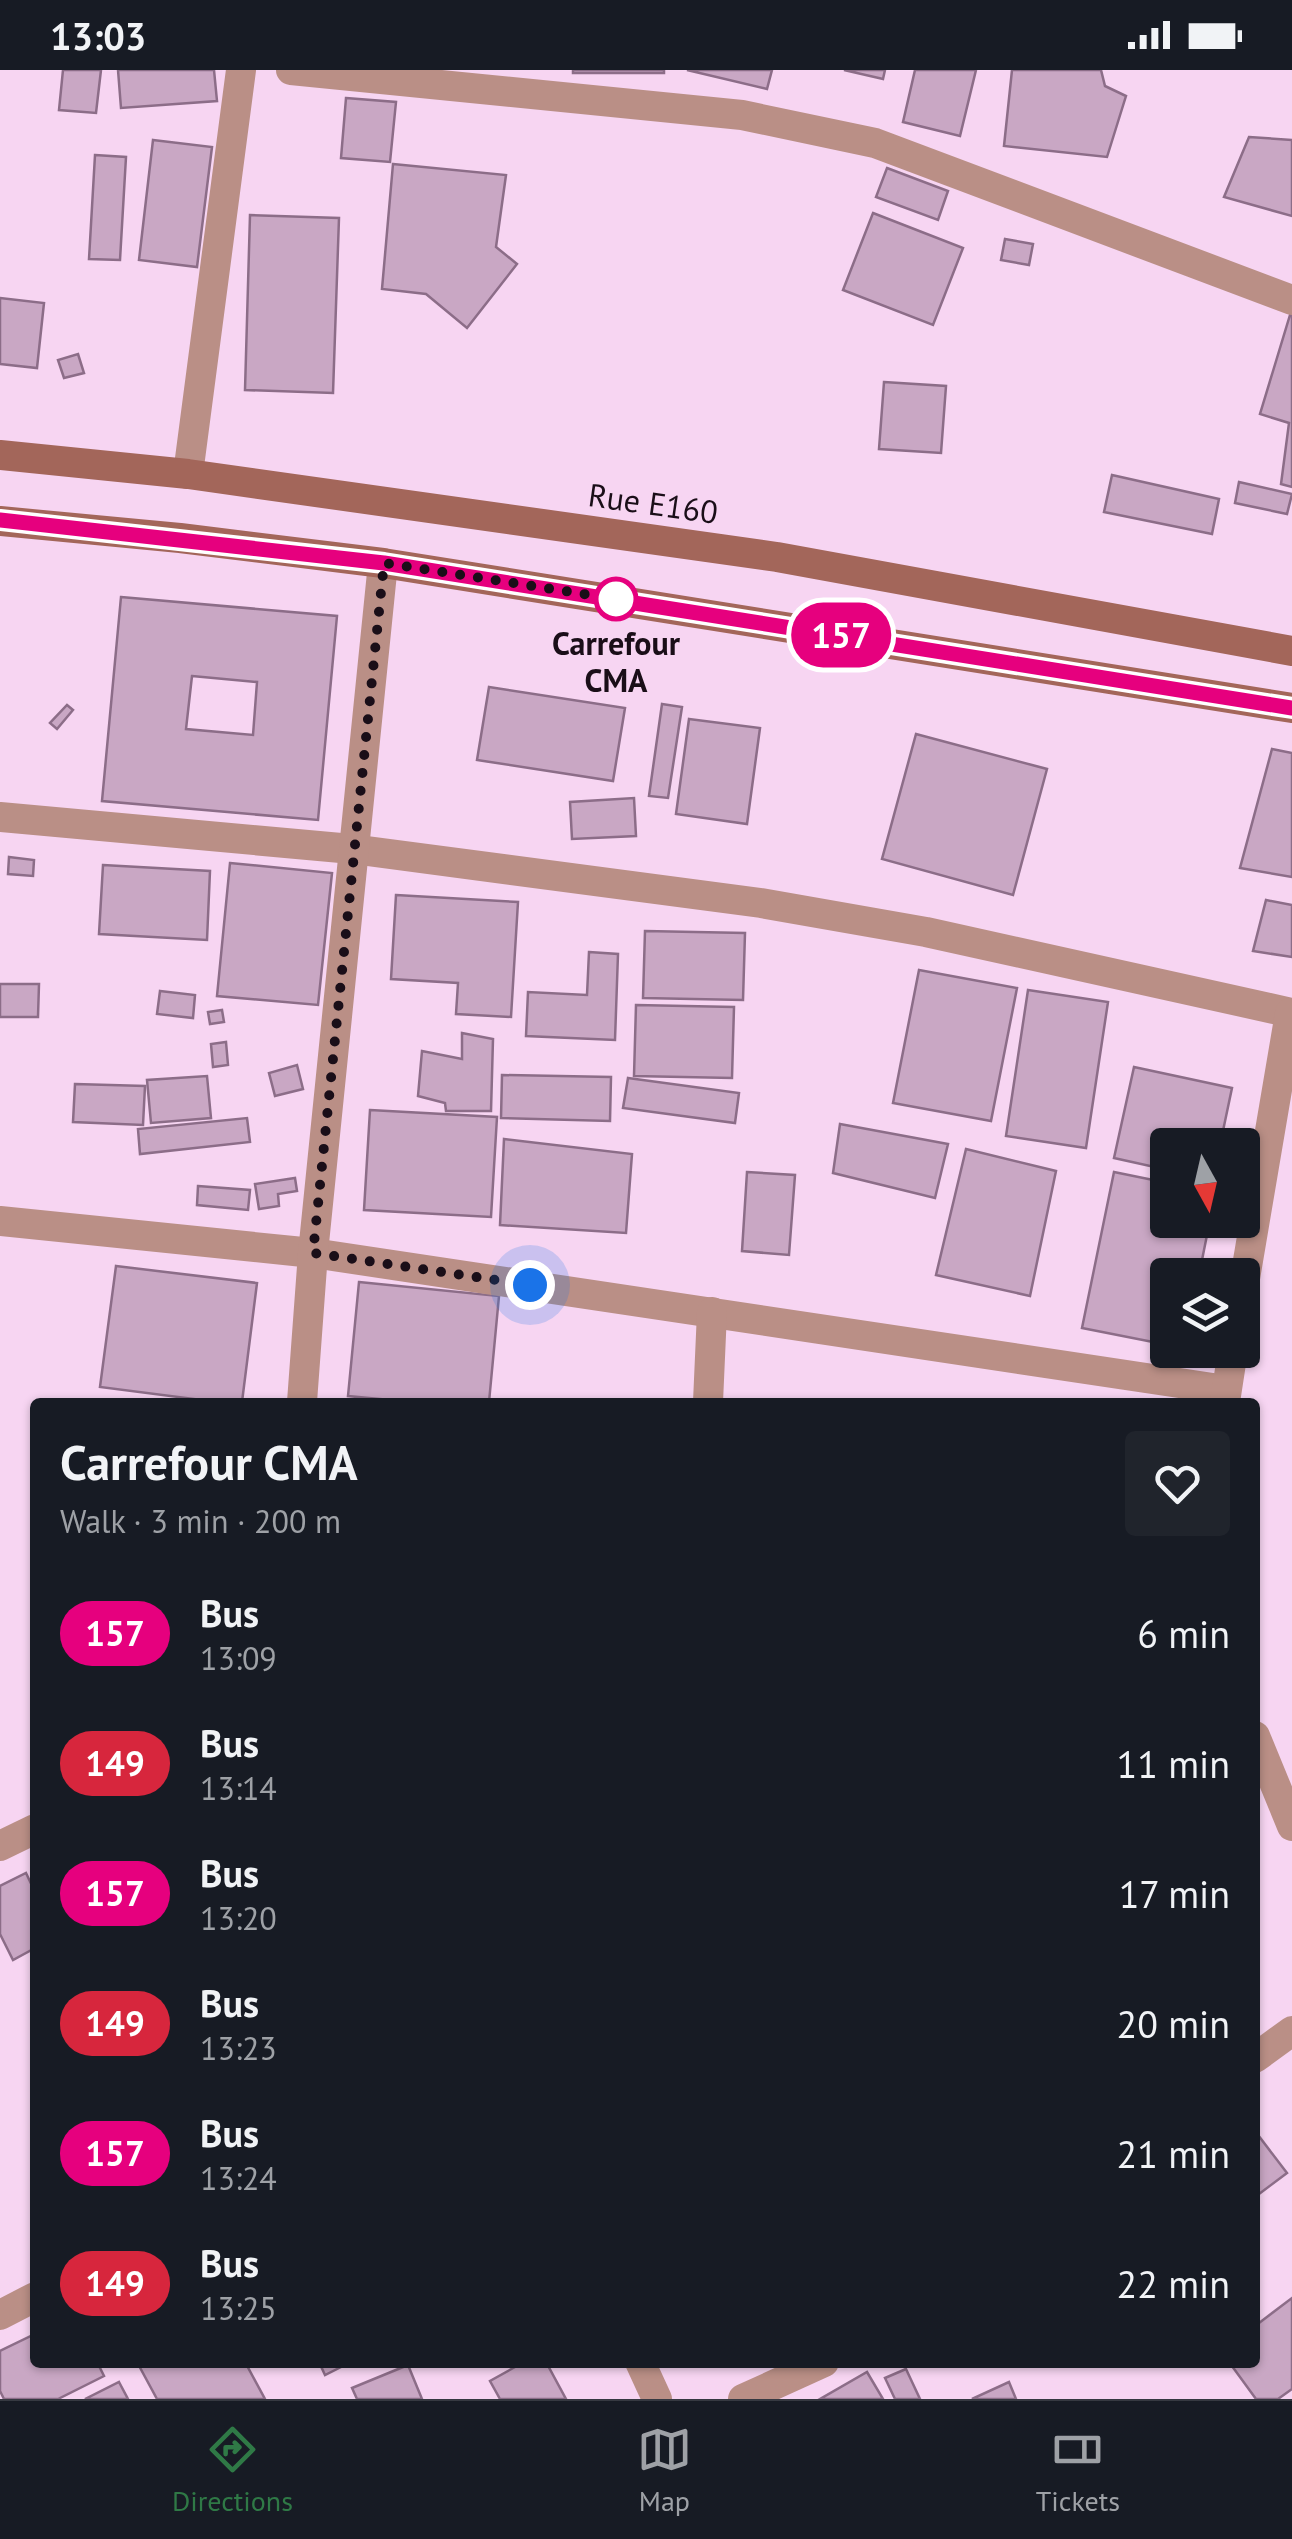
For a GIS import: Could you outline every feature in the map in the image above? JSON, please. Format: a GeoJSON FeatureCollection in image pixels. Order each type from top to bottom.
{"type":"FeatureCollection","features":[{"type":"Feature","properties":{"kind":"street"},"geometry":{"type":"LineString","coordinates":[[188,474],[242,70]]}},
{"type":"Feature","properties":{"kind":"street"},"geometry":{"type":"LineString","coordinates":[[292,70],[742,115],[857,139],[1292,300]]}},
{"type":"Feature","properties":{"kind":"street","name":"Rue E160"},"geometry":{"type":"LineString","coordinates":[[0,455],[188,474],[778,557],[1292,651]]}},
{"type":"Feature","properties":{"kind":"street"},"geometry":{"type":"LineString","coordinates":[[0,520],[384,563],[1292,708]]}},
{"type":"Feature","properties":{"kind":"street"},"geometry":{"type":"LineString","coordinates":[[302,1398],[352,848],[384,563]]}},
{"type":"Feature","properties":{"kind":"street"},"geometry":{"type":"LineString","coordinates":[[0,817],[352,848],[761,903],[908,928],[1291,1013],[1249,1258]]}},
{"type":"Feature","properties":{"kind":"street"},"geometry":{"type":"LineString","coordinates":[[0,1221],[313,1253],[712,1312],[1226,1396],[1230,1368]]}},
{"type":"Feature","properties":{"kind":"street"},"geometry":{"type":"LineString","coordinates":[[708,1398],[712,1312]]}},
{"type":"Feature","properties":{"kind":"street"},"geometry":{"type":"LineString","coordinates":[[1260,1748],[1292,1826]]}},
{"type":"Feature","properties":{"kind":"street"},"geometry":{"type":"LineString","coordinates":[[0,1846],[30,1831]]}},
{"type":"Feature","properties":{"kind":"street"},"geometry":{"type":"LineString","coordinates":[[1260,2054],[1292,2031]]}},
{"type":"Feature","properties":{"kind":"street"},"geometry":{"type":"LineString","coordinates":[[0,2314],[30,2299]]}},
{"type":"Feature","properties":{"kind":"street"},"geometry":{"type":"LineString","coordinates":[[643,2368],[658,2399]]}},
{"type":"Feature","properties":{"kind":"street"},"geometry":{"type":"LineString","coordinates":[[743,2399],[811,2368]]}},
{"type":"Feature","properties":{"kind":"building"},"geometry":{"type":"Polygon","coordinates":[[[63,70],[101,70],[96,113],[59,110],[63,70]]]}},
{"type":"Feature","properties":{"kind":"building"},"geometry":{"type":"Polygon","coordinates":[[[118,70],[214,70],[217,101],[121,108],[118,70]]]}},
{"type":"Feature","properties":{"kind":"building"},"geometry":{"type":"Polygon","coordinates":[[[664,70],[664,73],[573,73],[664,70]]]}},
{"type":"Feature","properties":{"kind":"building"},"geometry":{"type":"Polygon","coordinates":[[[687,70],[772,70],[767,89],[687,70]]]}},
{"type":"Feature","properties":{"kind":"building"},"geometry":{"type":"Polygon","coordinates":[[[844,70],[885,70],[883,79],[844,70]]]}},
{"type":"Feature","properties":{"kind":"building"},"geometry":{"type":"Polygon","coordinates":[[[915,70],[976,70],[960,136],[903,122],[915,70]]]}},
{"type":"Feature","properties":{"kind":"building"},"geometry":{"type":"Polygon","coordinates":[[[1012,70],[1101,70],[1105,86],[1126,96],[1107,157],[1004,146],[1012,70]]]}},
{"type":"Feature","properties":{"kind":"building"},"geometry":{"type":"Polygon","coordinates":[[[346,98],[396,102],[390,162],[341,158],[346,98]]]}},
{"type":"Feature","properties":{"kind":"building"},"geometry":{"type":"Polygon","coordinates":[[[1249,137],[1292,140],[1292,216],[1224,197],[1249,137]]]}},
{"type":"Feature","properties":{"kind":"building"},"geometry":{"type":"Polygon","coordinates":[[[153,140],[212,147],[197,267],[139,260],[153,140]]]}},
{"type":"Feature","properties":{"kind":"building"},"geometry":{"type":"Polygon","coordinates":[[[95,155],[126,157],[120,260],[89,259],[95,155]]]}},
{"type":"Feature","properties":{"kind":"building"},"geometry":{"type":"Polygon","coordinates":[[[393,164],[506,175],[496,247],[517,264],[467,328],[426,294],[382,289],[393,164]]]}},
{"type":"Feature","properties":{"kind":"building"},"geometry":{"type":"Polygon","coordinates":[[[887,168],[948,191],[938,220],[876,197],[887,168]]]}},
{"type":"Feature","properties":{"kind":"building"},"geometry":{"type":"Polygon","coordinates":[[[873,213],[963,248],[933,325],[843,290],[873,213]]]}},
{"type":"Feature","properties":{"kind":"building"},"geometry":{"type":"Polygon","coordinates":[[[250,215],[339,218],[333,393],[245,390],[250,215]]]}},
{"type":"Feature","properties":{"kind":"building"},"geometry":{"type":"Polygon","coordinates":[[[1005,239],[1033,244],[1029,265],[1001,260],[1005,239]]]}},
{"type":"Feature","properties":{"kind":"building"},"geometry":{"type":"Polygon","coordinates":[[[0,298],[44,303],[37,368],[0,364],[0,298]]]}},
{"type":"Feature","properties":{"kind":"building"},"geometry":{"type":"Polygon","coordinates":[[[1290,315],[1292,487],[1281,484],[1289,423],[1260,414],[1290,315]]]}},
{"type":"Feature","properties":{"kind":"building"},"geometry":{"type":"Polygon","coordinates":[[[78,354],[84,373],[64,378],[58,360],[78,354]]]}},
{"type":"Feature","properties":{"kind":"building"},"geometry":{"type":"Polygon","coordinates":[[[884,382],[946,386],[941,453],[879,449],[884,382]]]}},
{"type":"Feature","properties":{"kind":"building"},"geometry":{"type":"Polygon","coordinates":[[[1112,475],[1219,499],[1212,534],[1104,512],[1112,475]]]}},
{"type":"Feature","properties":{"kind":"building"},"geometry":{"type":"Polygon","coordinates":[[[1239,482],[1292,494],[1287,514],[1235,503],[1239,482]]]}},
{"type":"Feature","properties":{"kind":"building"},"geometry":{"type":"Polygon","coordinates":[[[121,597],[337,616],[318,820],[102,801],[121,597]],[[192,676],[186,729],[253,735],[257,682],[192,676]]]}},
{"type":"Feature","properties":{"kind":"building"},"geometry":{"type":"Polygon","coordinates":[[[489,687],[625,708],[613,781],[477,760],[489,687]]]}},
{"type":"Feature","properties":{"kind":"building"},"geometry":{"type":"Polygon","coordinates":[[[662,704],[682,707],[668,798],[649,796],[662,704]]]}},
{"type":"Feature","properties":{"kind":"building"},"geometry":{"type":"Polygon","coordinates":[[[67,705],[73,710],[57,729],[50,723],[67,705]]]}},
{"type":"Feature","properties":{"kind":"building"},"geometry":{"type":"Polygon","coordinates":[[[689,719],[760,728],[747,824],[676,814],[689,719]]]}},
{"type":"Feature","properties":{"kind":"building"},"geometry":{"type":"Polygon","coordinates":[[[916,734],[1047,769],[1013,895],[882,859],[916,734]]]}},
{"type":"Feature","properties":{"kind":"building"},"geometry":{"type":"Polygon","coordinates":[[[1272,749],[1292,753],[1292,877],[1240,868],[1272,749]]]}},
{"type":"Feature","properties":{"kind":"building"},"geometry":{"type":"Polygon","coordinates":[[[634,798],[636,836],[572,839],[570,802],[634,798]]]}},
{"type":"Feature","properties":{"kind":"building"},"geometry":{"type":"Polygon","coordinates":[[[9,857],[34,860],[33,876],[8,874],[9,857]]]}},
{"type":"Feature","properties":{"kind":"building"},"geometry":{"type":"Polygon","coordinates":[[[230,863],[332,873],[318,1005],[217,996],[230,863]]]}},
{"type":"Feature","properties":{"kind":"building"},"geometry":{"type":"Polygon","coordinates":[[[103,865],[210,871],[207,940],[99,934],[103,865]]]}},
{"type":"Feature","properties":{"kind":"building"},"geometry":{"type":"Polygon","coordinates":[[[396,895],[518,902],[511,1017],[456,1014],[458,983],[391,979],[396,895]]]}},
{"type":"Feature","properties":{"kind":"building"},"geometry":{"type":"Polygon","coordinates":[[[1266,900],[1292,905],[1292,957],[1253,951],[1266,900]]]}},
{"type":"Feature","properties":{"kind":"building"},"geometry":{"type":"Polygon","coordinates":[[[645,931],[745,933],[743,1000],[643,998],[645,931]]]}},
{"type":"Feature","properties":{"kind":"building"},"geometry":{"type":"Polygon","coordinates":[[[589,952],[618,954],[615,1040],[526,1036],[528,992],[587,995],[589,952]]]}},
{"type":"Feature","properties":{"kind":"building"},"geometry":{"type":"Polygon","coordinates":[[[919,970],[1017,988],[991,1121],[893,1103],[919,970]]]}},
{"type":"Feature","properties":{"kind":"building"},"geometry":{"type":"Polygon","coordinates":[[[0,984],[39,984],[38,1017],[0,1017],[0,984]]]}},
{"type":"Feature","properties":{"kind":"building"},"geometry":{"type":"Polygon","coordinates":[[[1028,990],[1108,1002],[1086,1148],[1006,1136],[1028,990]]]}},
{"type":"Feature","properties":{"kind":"building"},"geometry":{"type":"Polygon","coordinates":[[[160,991],[195,995],[193,1018],[157,1014],[160,991]]]}},
{"type":"Feature","properties":{"kind":"building"},"geometry":{"type":"Polygon","coordinates":[[[636,1005],[734,1007],[732,1078],[634,1076],[636,1005]]]}},
{"type":"Feature","properties":{"kind":"building"},"geometry":{"type":"Polygon","coordinates":[[[222,1010],[224,1022],[210,1024],[208,1012],[222,1010]]]}},
{"type":"Feature","properties":{"kind":"building"},"geometry":{"type":"Polygon","coordinates":[[[462,1033],[493,1039],[491,1111],[446,1111],[445,1103],[418,1096],[422,1051],[462,1059],[462,1033]]]}},
{"type":"Feature","properties":{"kind":"building"},"geometry":{"type":"Polygon","coordinates":[[[226,1042],[228,1065],[213,1067],[211,1044],[226,1042]]]}},
{"type":"Feature","properties":{"kind":"building"},"geometry":{"type":"Polygon","coordinates":[[[297,1065],[303,1089],[275,1096],[269,1073],[297,1065]]]}},
{"type":"Feature","properties":{"kind":"building"},"geometry":{"type":"Polygon","coordinates":[[[1134,1067],[1232,1088],[1224,1128],[1150,1128],[1150,1166],[1114,1158],[1134,1067]]]}},
{"type":"Feature","properties":{"kind":"building"},"geometry":{"type":"Polygon","coordinates":[[[502,1075],[611,1077],[610,1121],[501,1118],[502,1075]]]}},
{"type":"Feature","properties":{"kind":"building"},"geometry":{"type":"Polygon","coordinates":[[[207,1076],[211,1118],[151,1123],[147,1080],[207,1076]]]}},
{"type":"Feature","properties":{"kind":"building"},"geometry":{"type":"Polygon","coordinates":[[[628,1078],[739,1093],[735,1123],[623,1108],[628,1078]]]}},
{"type":"Feature","properties":{"kind":"building"},"geometry":{"type":"Polygon","coordinates":[[[75,1084],[145,1086],[143,1125],[73,1122],[75,1084]]]}},
{"type":"Feature","properties":{"kind":"building"},"geometry":{"type":"Polygon","coordinates":[[[370,1110],[497,1117],[491,1217],[364,1210],[370,1110]]]}},
{"type":"Feature","properties":{"kind":"building"},"geometry":{"type":"Polygon","coordinates":[[[247,1118],[250,1142],[140,1154],[138,1129],[247,1118]]]}},
{"type":"Feature","properties":{"kind":"building"},"geometry":{"type":"Polygon","coordinates":[[[840,1124],[948,1144],[935,1198],[833,1173],[840,1124]]]}},
{"type":"Feature","properties":{"kind":"building"},"geometry":{"type":"Polygon","coordinates":[[[504,1139],[632,1154],[626,1233],[500,1225],[504,1139]]]}},
{"type":"Feature","properties":{"kind":"building"},"geometry":{"type":"Polygon","coordinates":[[[966,1149],[1056,1171],[1030,1296],[936,1275],[966,1149]]]}},
{"type":"Feature","properties":{"kind":"building"},"geometry":{"type":"Polygon","coordinates":[[[747,1172],[795,1175],[789,1255],[742,1251],[747,1172]]]}},
{"type":"Feature","properties":{"kind":"building"},"geometry":{"type":"Polygon","coordinates":[[[1114,1172],[1150,1179],[1150,1238],[1206,1238],[1202,1258],[1150,1258],[1150,1341],[1082,1328],[1114,1172]]]}},
{"type":"Feature","properties":{"kind":"building"},"geometry":{"type":"Polygon","coordinates":[[[295,1178],[297,1191],[278,1194],[279,1206],[259,1209],[255,1184],[295,1178]]]}},
{"type":"Feature","properties":{"kind":"building"},"geometry":{"type":"Polygon","coordinates":[[[198,1186],[250,1190],[248,1210],[197,1205],[198,1186]]]}},
{"type":"Feature","properties":{"kind":"building"},"geometry":{"type":"Polygon","coordinates":[[[116,1266],[257,1283],[243,1398],[186,1398],[100,1387],[116,1266]]]}},
{"type":"Feature","properties":{"kind":"building"},"geometry":{"type":"Polygon","coordinates":[[[359,1282],[499,1296],[489,1398],[348,1396],[359,1282]]]}},
{"type":"Feature","properties":{"kind":"building"},"geometry":{"type":"Polygon","coordinates":[[[26,1873],[30,1881],[30,1951],[13,1960],[0,1934],[0,1886],[26,1873]]]}},
{"type":"Feature","properties":{"kind":"building"},"geometry":{"type":"Polygon","coordinates":[[[1260,2138],[1287,2173],[1260,2193],[1260,2138]]]}},
{"type":"Feature","properties":{"kind":"building"},"geometry":{"type":"Polygon","coordinates":[[[1292,2298],[1292,2389],[1278,2399],[1256,2399],[1233,2368],[1260,2368],[1260,2322],[1292,2298]]]}},
{"type":"Feature","properties":{"kind":"building"},"geometry":{"type":"Polygon","coordinates":[[[30,2336],[30,2368],[100,2368],[104,2376],[58,2399],[4,2399],[0,2391],[0,2351],[30,2336]]]}},
{"type":"Feature","properties":{"kind":"building"},"geometry":{"type":"Polygon","coordinates":[[[140,2368],[248,2368],[265,2399],[157,2399],[140,2368]]]}},
{"type":"Feature","properties":{"kind":"building"},"geometry":{"type":"Polygon","coordinates":[[[409,2368],[422,2399],[357,2399],[352,2388],[409,2368]]]}},
{"type":"Feature","properties":{"kind":"building"},"geometry":{"type":"Polygon","coordinates":[[[513,2368],[549,2368],[566,2399],[500,2399],[490,2381],[513,2368]]]}},
{"type":"Feature","properties":{"kind":"building"},"geometry":{"type":"Polygon","coordinates":[[[906,2369],[920,2399],[895,2399],[885,2378],[906,2369]]]}},
{"type":"Feature","properties":{"kind":"building"},"geometry":{"type":"Polygon","coordinates":[[[867,2372],[883,2399],[820,2399],[867,2372]]]}},
{"type":"Feature","properties":{"kind":"building"},"geometry":{"type":"Polygon","coordinates":[[[119,2382],[128,2399],[85,2399],[119,2382]]]}},
{"type":"Feature","properties":{"kind":"building"},"geometry":{"type":"Polygon","coordinates":[[[1009,2382],[1016,2399],[972,2399],[1009,2382]]]}},
{"type":"Feature","properties":{"kind":"bus line","name":"157"},"geometry":{"type":"LineString","coordinates":[[0,520],[384,563],[1292,708]]}},
{"type":"Feature","properties":{"kind":"place","name":"Carrefour CMA"},"geometry":{"type":"Point","coordinates":[616,599]}},
{"type":"Feature","properties":{"kind":"route"},"geometry":{"type":"LineString","coordinates":[[530,1285],[313,1253],[384,563],[616,599]]}}]}
